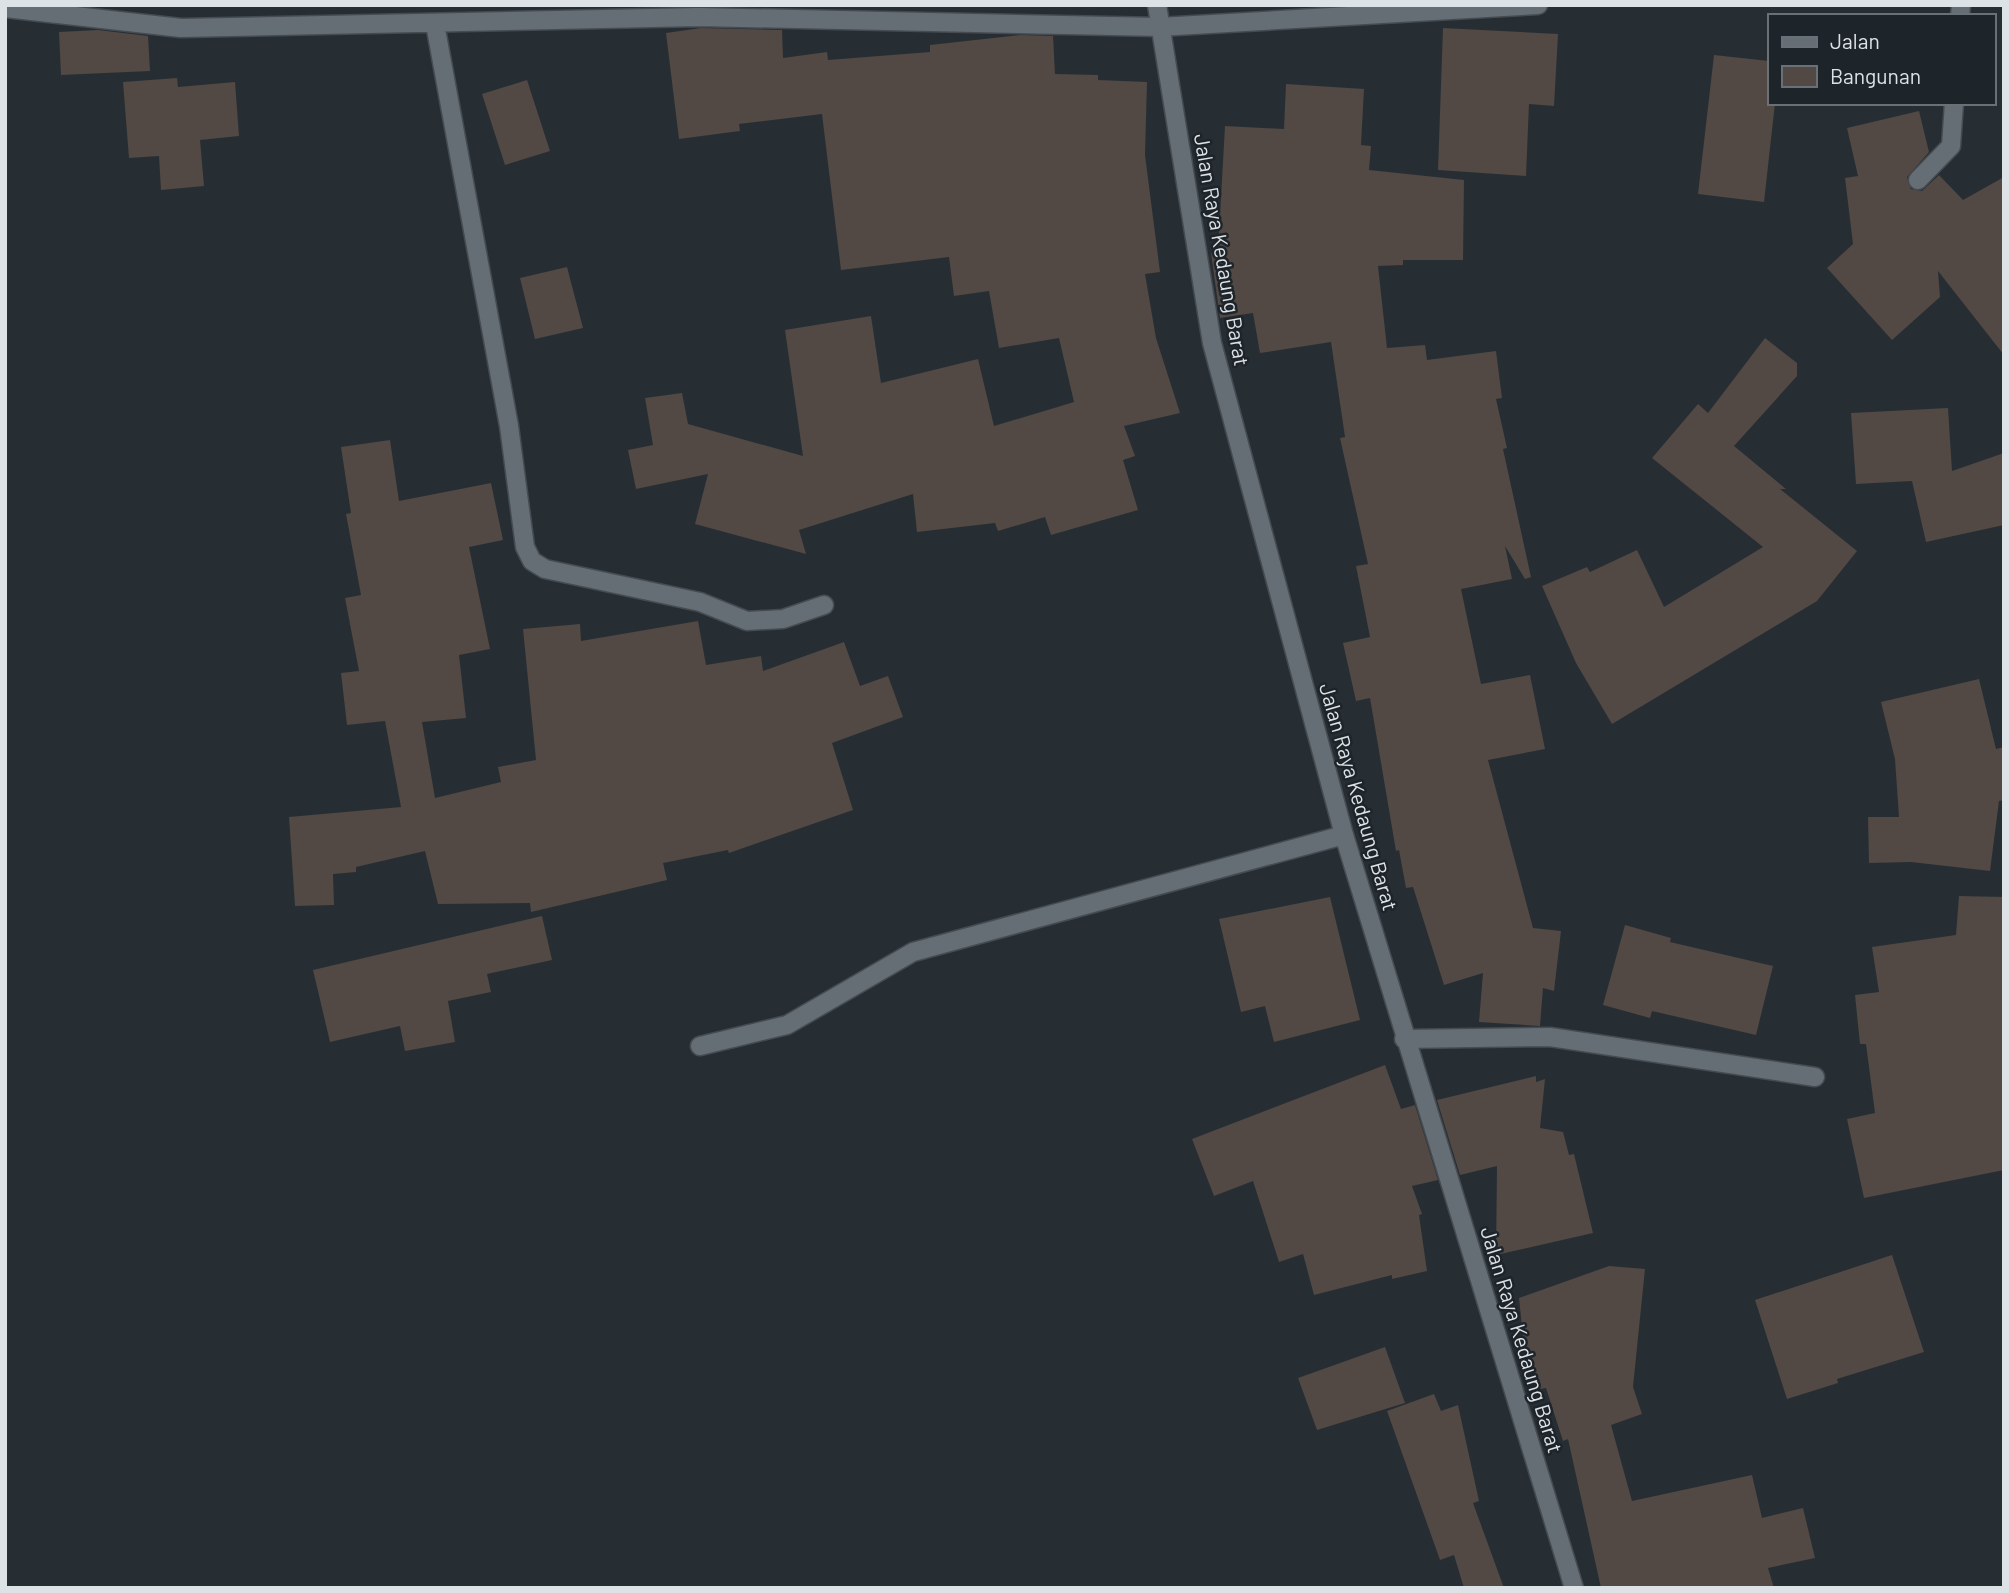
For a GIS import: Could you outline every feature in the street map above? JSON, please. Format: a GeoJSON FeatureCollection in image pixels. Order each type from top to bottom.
{"type":"FeatureCollection","features":[{"type":"Feature","properties":{"kind":"street","name":"Jalan Raya Kedaung Barat"},"geometry":{"type":"LineString","coordinates":[[1157,5],[1212,343],[1344,835],[1404,1039],[1574,1588]]}},
{"type":"Feature","properties":{"kind":"street"},"geometry":{"type":"LineString","coordinates":[[5,9],[181,28],[699,17],[1159,27],[1538,5]]}},
{"type":"Feature","properties":{"kind":"street"},"geometry":{"type":"LineString","coordinates":[[435,24],[509,426],[525,547],[532,561],[545,569],[700,602],[747,621],[783,620],[824,605]]}},
{"type":"Feature","properties":{"kind":"street"},"geometry":{"type":"LineString","coordinates":[[1918,180],[1951,146],[1954,105]]}},
{"type":"Feature","properties":{"kind":"street"},"geometry":{"type":"LineString","coordinates":[[700,1046],[787,1025],[913,952],[1344,835]]}},
{"type":"Feature","properties":{"kind":"street"},"geometry":{"type":"LineString","coordinates":[[1404,1039],[1550,1037],[1815,1077]]}},
{"type":"Feature","properties":{"kind":"building"},"geometry":{"type":"Polygon","coordinates":[[[701,28],[782,30],[783,58],[827,52],[828,60],[930,52],[930,45],[1021,35],[1053,36],[1055,74],[1098,75],[1098,80],[1147,82],[1145,155],[1160,272],[1145,274],[1156,338],[1180,413],[1124,426],[1135,456],[1123,460],[1138,510],[1051,535],[1045,517],[998,531],[995,523],[917,532],[913,494],[799,530],[806,554],[695,524],[708,474],[636,489],[628,450],[653,445],[645,398],[682,393],[688,424],[803,456],[785,330],[871,316],[881,383],[978,359],[994,426],[1074,402],[1059,338],[999,348],[989,291],[954,296],[949,257],[841,270],[822,114],[739,124],[740,131],[679,139],[666,33],[701,28]]]}},
{"type":"Feature","properties":{"kind":"building"},"geometry":{"type":"Polygon","coordinates":[[[1443,28],[1558,34],[1554,106],[1529,104],[1526,176],[1438,170],[1443,28]]]}},
{"type":"Feature","properties":{"kind":"building"},"geometry":{"type":"Polygon","coordinates":[[[98,30],[148,36],[150,71],[61,75],[59,32],[98,30]]]}},
{"type":"Feature","properties":{"kind":"building"},"geometry":{"type":"Polygon","coordinates":[[[1714,55],[1768,61],[1768,105],[1775,105],[1764,202],[1698,194],[1714,55]]]}},
{"type":"Feature","properties":{"kind":"building"},"geometry":{"type":"Polygon","coordinates":[[[177,78],[178,87],[235,82],[239,136],[200,140],[204,186],[161,190],[159,156],[129,158],[123,82],[177,78]]]}},
{"type":"Feature","properties":{"kind":"building"},"geometry":{"type":"Polygon","coordinates":[[[527,80],[550,151],[505,165],[482,94],[527,80]]]}},
{"type":"Feature","properties":{"kind":"building"},"geometry":{"type":"Polygon","coordinates":[[[1286,84],[1364,89],[1361,145],[1371,146],[1369,170],[1464,180],[1463,260],[1403,260],[1403,265],[1378,266],[1387,348],[1425,345],[1427,360],[1496,351],[1502,398],[1496,399],[1507,448],[1503,449],[1531,577],[1525,579],[1505,546],[1512,579],[1461,589],[1481,684],[1530,675],[1545,749],[1488,760],[1533,928],[1561,931],[1554,991],[1543,988],[1540,1026],[1479,1022],[1483,973],[1444,985],[1413,887],[1406,888],[1399,850],[1396,851],[1370,698],[1356,701],[1343,643],[1370,637],[1356,566],[1368,564],[1340,438],[1345,437],[1331,342],[1260,353],[1253,313],[1220,318],[1211,253],[1218,252],[1225,126],[1284,129],[1286,84]]]}},
{"type":"Feature","properties":{"kind":"building"},"geometry":{"type":"Polygon","coordinates":[[[1919,111],[1929,152],[1907,177],[1911,189],[1922,191],[1939,175],[1963,200],[2004,177],[2004,355],[1938,271],[1940,297],[1892,340],[1827,268],[1853,244],[1845,178],[1858,176],[1847,128],[1919,111]]]}},
{"type":"Feature","properties":{"kind":"building"},"geometry":{"type":"Polygon","coordinates":[[[567,267],[583,328],[535,339],[520,278],[567,267]]]}},
{"type":"Feature","properties":{"kind":"building"},"geometry":{"type":"Polygon","coordinates":[[[1765,338],[1797,363],[1797,376],[1734,446],[1786,489],[1780,489],[1857,551],[1817,601],[1612,724],[1576,663],[1542,586],[1587,567],[1590,572],[1637,550],[1664,607],[1763,547],[1652,458],[1698,404],[1708,413],[1765,338]]]}},
{"type":"Feature","properties":{"kind":"building"},"geometry":{"type":"Polygon","coordinates":[[[1948,408],[1952,471],[2004,453],[2004,525],[1926,542],[1912,481],[1856,484],[1851,413],[1948,408]]]}},
{"type":"Feature","properties":{"kind":"building"},"geometry":{"type":"Polygon","coordinates":[[[390,440],[399,501],[491,483],[503,540],[469,547],[490,649],[459,655],[466,718],[422,722],[435,798],[501,782],[498,767],[536,760],[523,629],[580,624],[581,641],[698,621],[706,665],[761,656],[763,671],[844,642],[860,686],[888,676],[903,717],[832,743],[853,810],[729,853],[728,850],[663,863],[667,880],[531,912],[530,903],[438,904],[425,851],[356,867],[356,872],[333,874],[334,905],[295,906],[289,817],[401,807],[385,721],[347,725],[341,673],[359,671],[345,598],[361,595],[346,514],[351,513],[341,447],[390,440]]]}},
{"type":"Feature","properties":{"kind":"building"},"geometry":{"type":"Polygon","coordinates":[[[1979,679],[1996,749],[2004,747],[2004,800],[1999,801],[1990,871],[1911,862],[1869,863],[1868,817],[1899,817],[1895,759],[1881,702],[1979,679]]]}},
{"type":"Feature","properties":{"kind":"building"},"geometry":{"type":"Polygon","coordinates":[[[1959,896],[2004,897],[2004,1170],[1864,1198],[1847,1119],[1875,1113],[1866,1044],[1860,1044],[1855,995],[1879,992],[1872,947],[1956,935],[1959,896]]]}},
{"type":"Feature","properties":{"kind":"building"},"geometry":{"type":"Polygon","coordinates":[[[1330,897],[1360,1020],[1274,1042],[1265,1006],[1241,1012],[1219,919],[1330,897]]]}},
{"type":"Feature","properties":{"kind":"building"},"geometry":{"type":"Polygon","coordinates":[[[542,916],[552,960],[487,974],[491,992],[448,1001],[455,1042],[405,1051],[400,1026],[330,1042],[313,970],[542,916]]]}},
{"type":"Feature","properties":{"kind":"building"},"geometry":{"type":"Polygon","coordinates":[[[1625,925],[1671,938],[1670,942],[1773,966],[1756,1035],[1652,1011],[1650,1018],[1603,1005],[1625,925]]]}},
{"type":"Feature","properties":{"kind":"building"},"geometry":{"type":"Polygon","coordinates":[[[1385,1065],[1401,1109],[1415,1105],[1438,1180],[1412,1186],[1422,1214],[1419,1215],[1427,1271],[1392,1279],[1392,1275],[1314,1295],[1303,1254],[1279,1262],[1253,1181],[1214,1196],[1192,1139],[1385,1065]]]}},
{"type":"Feature","properties":{"kind":"building"},"geometry":{"type":"Polygon","coordinates":[[[1536,1076],[1536,1082],[1545,1079],[1540,1128],[1563,1132],[1569,1155],[1574,1154],[1593,1233],[1496,1255],[1497,1166],[1460,1175],[1437,1100],[1536,1076]]]}},
{"type":"Feature","properties":{"kind":"building"},"geometry":{"type":"Polygon","coordinates":[[[1892,1255],[1924,1352],[1837,1379],[1838,1383],[1787,1399],[1755,1300],[1892,1255]]]}},
{"type":"Feature","properties":{"kind":"building"},"geometry":{"type":"Polygon","coordinates":[[[1609,1266],[1645,1269],[1633,1387],[1642,1414],[1611,1425],[1632,1501],[1752,1475],[1762,1518],[1803,1508],[1815,1558],[1768,1568],[1774,1588],[1601,1588],[1568,1439],[1563,1441],[1546,1388],[1533,1390],[1525,1356],[1519,1298],[1609,1266]]]}},
{"type":"Feature","properties":{"kind":"building"},"geometry":{"type":"Polygon","coordinates":[[[1385,1347],[1405,1403],[1317,1430],[1298,1378],[1385,1347]]]}},
{"type":"Feature","properties":{"kind":"building"},"geometry":{"type":"Polygon","coordinates":[[[1434,1394],[1441,1411],[1458,1405],[1479,1501],[1473,1503],[1504,1588],[1464,1588],[1454,1555],[1440,1560],[1387,1411],[1434,1394]]]}}]}
